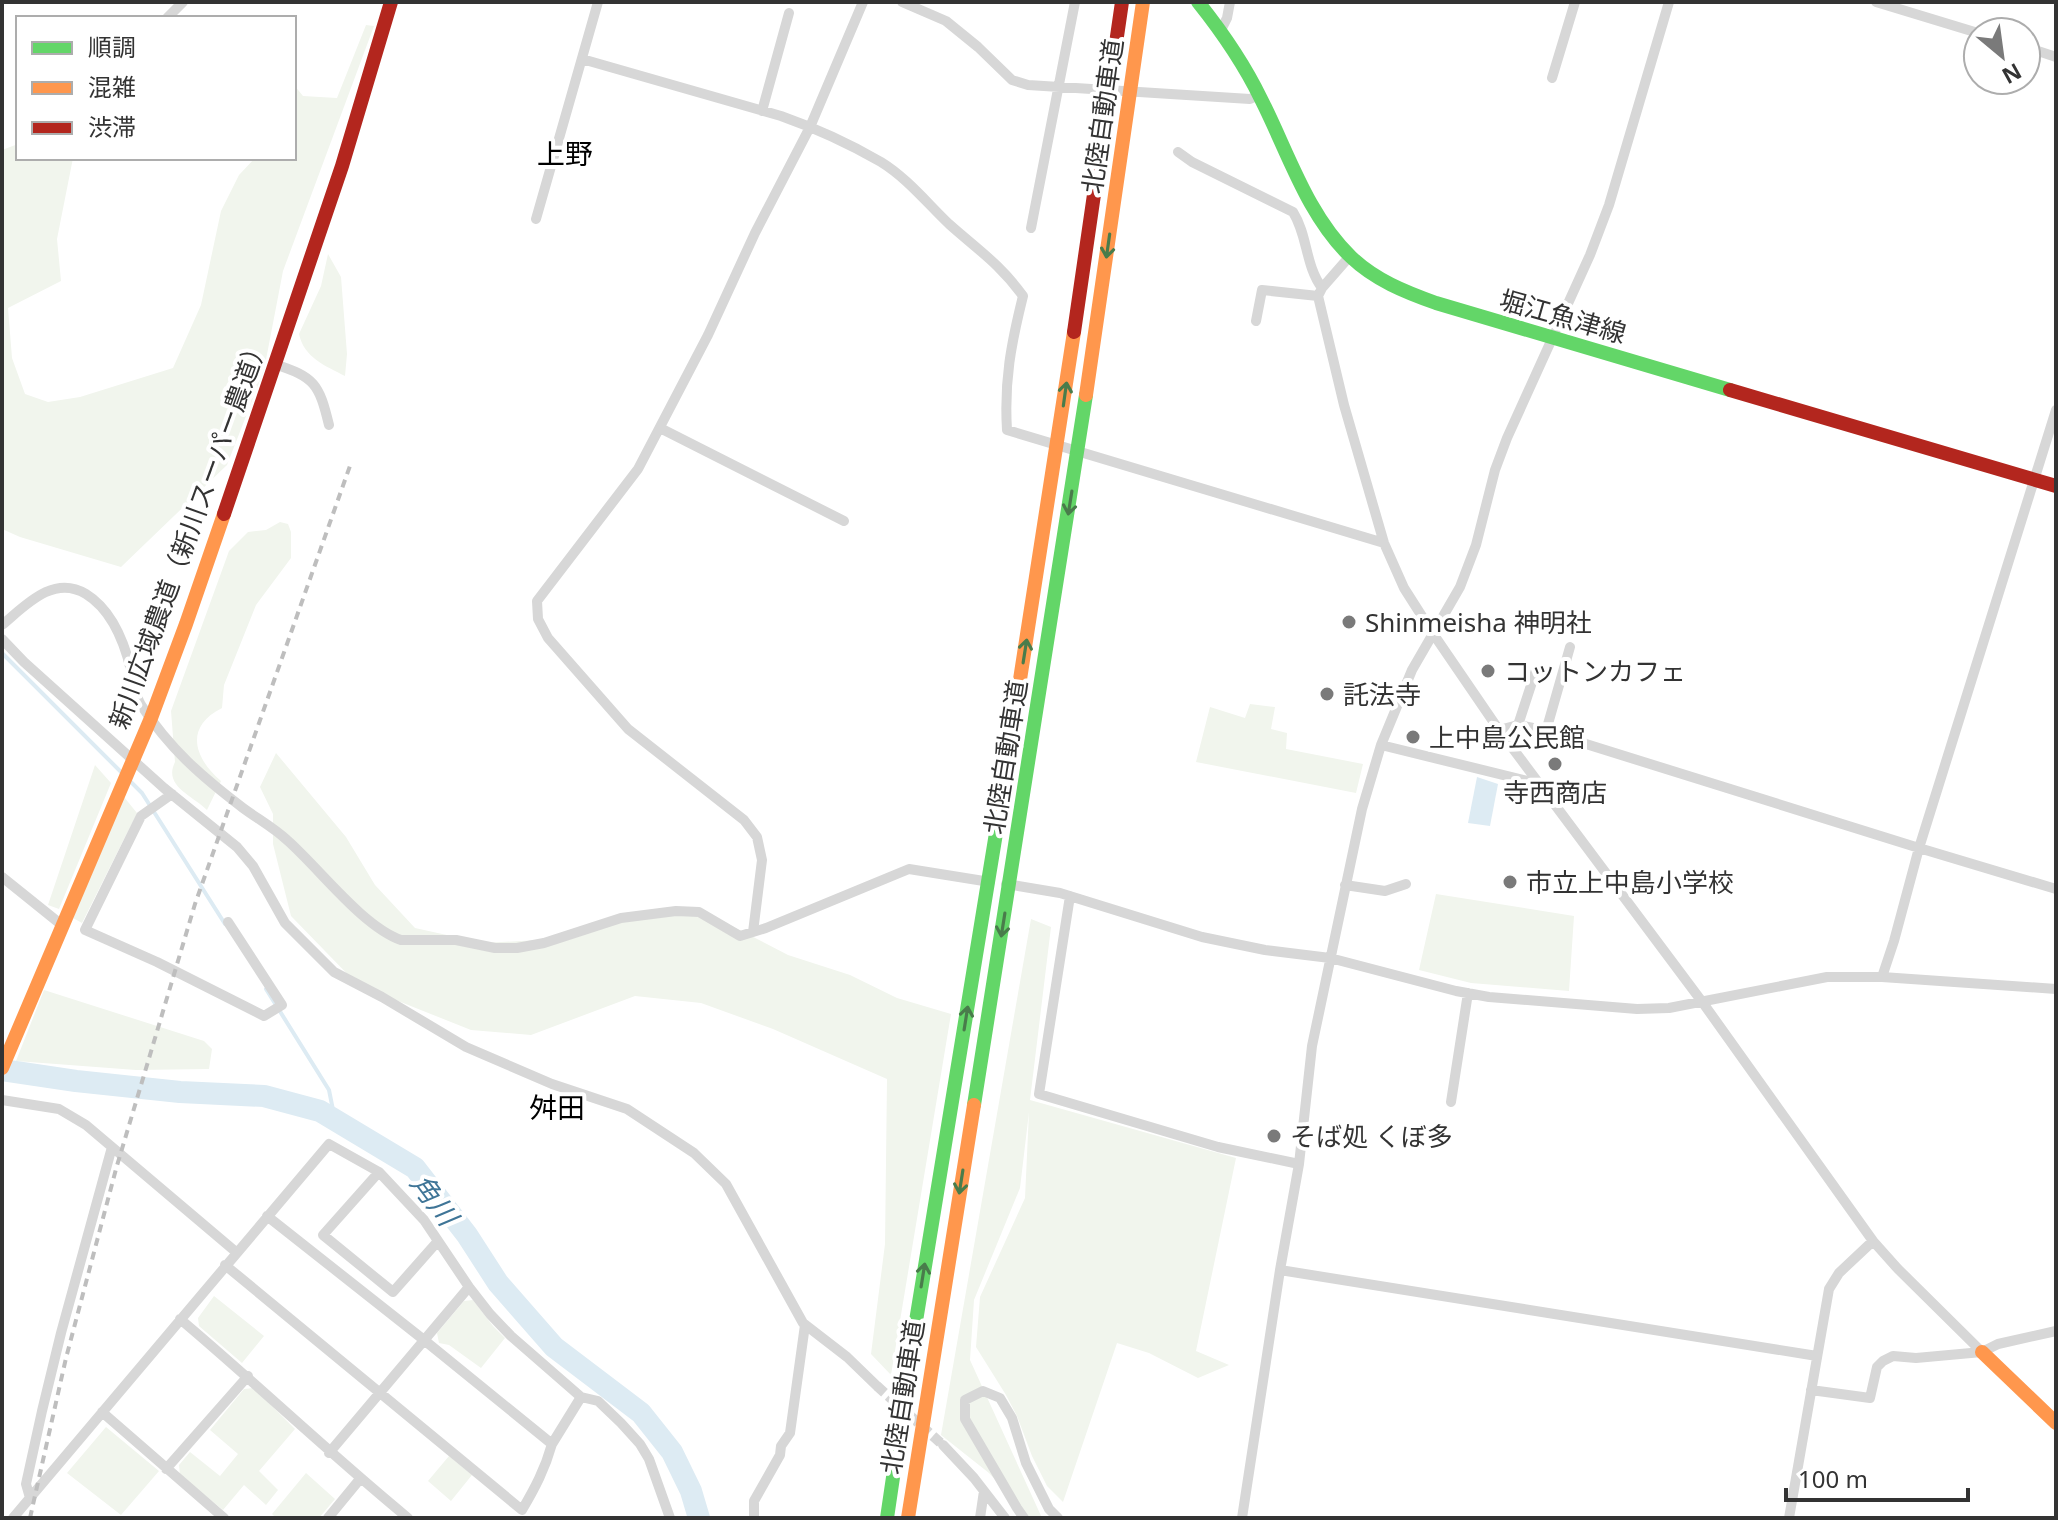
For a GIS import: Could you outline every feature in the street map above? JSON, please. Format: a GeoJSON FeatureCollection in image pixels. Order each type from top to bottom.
{"type":"FeatureCollection","features":[{"type":"Feature","properties":{"kind":"main road","name":"新川広域農道（新川スーパー農道）"},"geometry":{"type":"LineString","coordinates":[[2,1068],[147,725],[186,624],[342,166],[391,2]]}},
{"type":"Feature","properties":{"kind":"main road","name":"北陸自動車道"},"geometry":{"type":"LineString","coordinates":[[887,1518],[909,1364],[1055,461],[1122,2]]}},
{"type":"Feature","properties":{"kind":"main road","name":"北陸自動車道"},"geometry":{"type":"LineString","coordinates":[[908,1518],[1078,449],[1143,2]]}},
{"type":"Feature","properties":{"kind":"main road","name":"堀江魚津線"},"geometry":{"type":"LineString","coordinates":[[1198,2],[1221,30],[1259,95],[1308,195],[1330,231],[1350,256],[1398,288],[1552,339],[2056,486]]}},
{"type":"Feature","properties":{"kind":"main road"},"geometry":{"type":"LineString","coordinates":[[1982,1352],[2056,1423]]}},
{"type":"Feature","properties":{"kind":"street"},"geometry":{"type":"LineString","coordinates":[[536,219],[598,2]]}},
{"type":"Feature","properties":{"kind":"street"},"geometry":{"type":"LineString","coordinates":[[753,932],[762,860],[757,837],[744,820],[628,729],[548,638],[538,619],[537,601],[638,469],[810,127],[863,2]]}},
{"type":"Feature","properties":{"kind":"street"},"geometry":{"type":"LineString","coordinates":[[902,2],[946,21],[1012,80],[1028,85],[1250,99],[1259,95]]}},
{"type":"Feature","properties":{"kind":"street"},"geometry":{"type":"LineString","coordinates":[[1031,228],[1063,86],[1075,2]]}},
{"type":"Feature","properties":{"kind":"street"},"geometry":{"type":"LineString","coordinates":[[1221,30],[1230,2]]}},
{"type":"Feature","properties":{"kind":"street"},"geometry":{"type":"LineString","coordinates":[[1552,78],[1575,2]]}},
{"type":"Feature","properties":{"kind":"street"},"geometry":{"type":"LineString","coordinates":[[1243,1518],[1299,1164],[1312,1046],[1362,809],[1381,745],[1412,670],[1460,587],[1476,545],[1495,470],[1507,438],[1590,255],[1609,205],[1669,2]]}},
{"type":"Feature","properties":{"kind":"street"},"geometry":{"type":"LineString","coordinates":[[1876,2],[1962,28]]}},
{"type":"Feature","properties":{"kind":"street"},"geometry":{"type":"LineString","coordinates":[[762,111],[789,13]]}},
{"type":"Feature","properties":{"kind":"street"},"geometry":{"type":"LineString","coordinates":[[582,59],[810,127],[882,163],[912,187],[950,225],[980,249],[1023,296],[1011,343],[1005,395],[1007,430],[1384,543]]}},
{"type":"Feature","properties":{"kind":"street"},"geometry":{"type":"LineString","coordinates":[[1178,152],[1293,212],[1299,222],[1320,292],[1344,405],[1384,543],[1404,588],[1499,730],[1703,1003],[1873,1241],[1982,1352]]}},
{"type":"Feature","properties":{"kind":"street"},"geometry":{"type":"LineString","coordinates":[[1320,292],[1350,256]]}},
{"type":"Feature","properties":{"kind":"street"},"geometry":{"type":"LineString","coordinates":[[1256,321],[1262,290],[1320,292]]}},
{"type":"Feature","properties":{"kind":"street"},"geometry":{"type":"LineString","coordinates":[[274,364],[297,371],[315,384],[329,425]]}},
{"type":"Feature","properties":{"kind":"street"},"geometry":{"type":"LineString","coordinates":[[1882,977],[1919,848],[2056,410]]}},
{"type":"Feature","properties":{"kind":"street"},"geometry":{"type":"LineString","coordinates":[[660,428],[844,521]]}},
{"type":"Feature","properties":{"kind":"street"},"geometry":{"type":"LineString","coordinates":[[2,625],[43,592],[60,587],[84,593],[104,608],[115,625],[130,665],[147,725],[210,782],[287,840],[363,914],[401,940],[438,938],[495,948],[517,948],[544,943],[621,918],[676,911],[699,912],[740,936],[909,869],[1065,894],[1202,937],[1265,950],[1330,958],[1489,997],[1637,1009],[1669,1008],[1827,977],[1882,977],[2056,989]]}},
{"type":"Feature","properties":{"kind":"street"},"geometry":{"type":"LineString","coordinates":[[2,639],[172,794],[237,847],[253,866],[285,923],[334,972],[466,1047],[552,1084],[627,1109],[694,1153],[726,1184],[805,1325],[847,1357],[877,1386]]}},
{"type":"Feature","properties":{"kind":"street"},"geometry":{"type":"LineString","coordinates":[[1546,731],[1570,647]]}},
{"type":"Feature","properties":{"kind":"street"},"geometry":{"type":"LineString","coordinates":[[1518,725],[1536,670]]}},
{"type":"Feature","properties":{"kind":"street"},"geometry":{"type":"LineString","coordinates":[[1499,730],[1518,725],[1546,731],[2056,889]]}},
{"type":"Feature","properties":{"kind":"street"},"geometry":{"type":"LineString","coordinates":[[1381,745],[1540,784]]}},
{"type":"Feature","properties":{"kind":"street"},"geometry":{"type":"LineString","coordinates":[[172,794],[141,816],[85,930],[264,1016],[282,1005],[228,922]]}},
{"type":"Feature","properties":{"kind":"street"},"geometry":{"type":"LineString","coordinates":[[2,877],[63,926]]}},
{"type":"Feature","properties":{"kind":"street"},"geometry":{"type":"LineString","coordinates":[[1345,885],[1385,891],[1406,884]]}},
{"type":"Feature","properties":{"kind":"street"},"geometry":{"type":"LineString","coordinates":[[1065,894],[1039,1094],[1218,1147],[1299,1164]]}},
{"type":"Feature","properties":{"kind":"street"},"geometry":{"type":"LineString","coordinates":[[1451,1102],[1468,993]]}},
{"type":"Feature","properties":{"kind":"street"},"geometry":{"type":"LineString","coordinates":[[2,1100],[59,1109],[86,1125],[236,1252]]}},
{"type":"Feature","properties":{"kind":"street"},"geometry":{"type":"LineString","coordinates":[[13,1518],[329,1144],[379,1172],[424,1220],[469,1287],[511,1336],[581,1397],[598,1401],[640,1444],[649,1459],[670,1518]]}},
{"type":"Feature","properties":{"kind":"street"},"geometry":{"type":"LineString","coordinates":[[30,1498],[26,1484],[46,1395],[112,1147]]}},
{"type":"Feature","properties":{"kind":"street"},"geometry":{"type":"LineString","coordinates":[[379,1172],[323,1235],[393,1292],[438,1241]]}},
{"type":"Feature","properties":{"kind":"street"},"geometry":{"type":"LineString","coordinates":[[267,1216],[552,1444]]}},
{"type":"Feature","properties":{"kind":"street"},"geometry":{"type":"LineString","coordinates":[[1789,1518],[1829,1289],[1839,1273],[1873,1241]]}},
{"type":"Feature","properties":{"kind":"street"},"geometry":{"type":"LineString","coordinates":[[225,1265],[380,1392],[518,1514],[536,1487],[552,1444],[581,1397]]}},
{"type":"Feature","properties":{"kind":"street"},"geometry":{"type":"LineString","coordinates":[[1280,1270],[1817,1356]]}},
{"type":"Feature","properties":{"kind":"street"},"geometry":{"type":"LineString","coordinates":[[329,1453],[469,1287]]}},
{"type":"Feature","properties":{"kind":"street"},"geometry":{"type":"LineString","coordinates":[[180,1319],[248,1376],[329,1453],[408,1518]]}},
{"type":"Feature","properties":{"kind":"street"},"geometry":{"type":"LineString","coordinates":[[754,1518],[754,1501],[790,1433],[805,1325]]}},
{"type":"Feature","properties":{"kind":"street"},"geometry":{"type":"LineString","coordinates":[[1811,1390],[1870,1398],[1877,1367],[1893,1356],[1916,1358],[1982,1352],[1998,1344],[2056,1331]]}},
{"type":"Feature","properties":{"kind":"street"},"geometry":{"type":"LineString","coordinates":[[166,1469],[248,1376]]}},
{"type":"Feature","properties":{"kind":"street"},"geometry":{"type":"LineString","coordinates":[[1024,1518],[965,1419],[965,1400],[983,1391],[1000,1398],[1012,1418],[1031,1474],[1049,1509],[1058,1518]]}},
{"type":"Feature","properties":{"kind":"street"},"geometry":{"type":"LineString","coordinates":[[102,1412],[224,1518]]}},
{"type":"Feature","properties":{"kind":"street"},"geometry":{"type":"LineString","coordinates":[[943,1445],[1005,1518]]}},
{"type":"Feature","properties":{"kind":"street"},"geometry":{"type":"LineString","coordinates":[[328,1518],[360,1479]]}},
{"type":"Feature","properties":{"kind":"street"},"geometry":{"type":"LineString","coordinates":[[980,1518],[984,1491]]}},
{"type":"Feature","properties":{"kind":"shaded area"},"geometry":{"type":"Polygon","coordinates":[[[366,25],[374,26],[283,271],[264,370],[227,465],[121,567],[2,529],[2,150],[16,145],[16,160],[73,160],[57,239],[61,281],[8,308],[12,358],[25,394],[48,402],[80,397],[173,368],[201,305],[221,211],[239,175],[253,160],[296,160],[296,87],[303,96],[337,98],[366,25]]]}},
{"type":"Feature","properties":{"kind":"shaded area"},"geometry":{"type":"Polygon","coordinates":[[[328,254],[341,277],[347,354],[345,376],[311,355],[299,334],[321,286],[328,254]]]}},
{"type":"Feature","properties":{"kind":"shaded area"},"geometry":{"type":"Polygon","coordinates":[[[280,522],[288,524],[291,532],[291,558],[256,605],[224,685],[222,708],[202,724],[198,733],[199,753],[221,781],[207,810],[181,789],[173,778],[175,762],[171,711],[229,551],[248,532],[266,530],[280,522]]]}},
{"type":"Feature","properties":{"kind":"shaded area"},"geometry":{"type":"Polygon","coordinates":[[[1250,704],[1275,707],[1271,729],[1287,733],[1286,749],[1363,764],[1356,793],[1196,762],[1210,707],[1245,718],[1250,704]]]}},
{"type":"Feature","properties":{"kind":"shaded area"},"geometry":{"type":"Polygon","coordinates":[[[276,753],[346,837],[375,885],[415,928],[483,943],[574,938],[635,917],[699,909],[788,955],[850,975],[897,998],[951,1014],[891,1375],[871,1354],[885,1244],[887,1079],[773,1029],[701,1003],[635,996],[531,1035],[471,1030],[358,985],[291,916],[273,844],[273,814],[260,787],[276,753]]]}},
{"type":"Feature","properties":{"kind":"shaded area"},"geometry":{"type":"Polygon","coordinates":[[[95,765],[111,783],[59,909],[48,905],[95,765]]]}},
{"type":"Feature","properties":{"kind":"shaded area"},"geometry":{"type":"Polygon","coordinates":[[[1477,777],[1498,784],[1490,826],[1468,823],[1477,777]]]}},
{"type":"Feature","properties":{"kind":"shaded area"},"geometry":{"type":"Polygon","coordinates":[[[124,797],[137,813],[82,923],[73,918],[124,797]]]}},
{"type":"Feature","properties":{"kind":"shaded area"},"geometry":{"type":"Polygon","coordinates":[[[1436,894],[1574,916],[1569,991],[1471,983],[1419,970],[1436,894]]]}},
{"type":"Feature","properties":{"kind":"shaded area"},"geometry":{"type":"Polygon","coordinates":[[[1031,919],[1051,927],[1030,1100],[1236,1158],[1196,1351],[1229,1365],[1198,1378],[1149,1353],[1117,1343],[1063,1502],[1047,1486],[1017,1416],[976,1347],[980,1297],[1025,1198],[1029,1112],[1020,1188],[974,1300],[970,1360],[1042,1518],[1030,1518],[989,1473],[941,1435],[1031,919]]]}},
{"type":"Feature","properties":{"kind":"shaded area"},"geometry":{"type":"Polygon","coordinates":[[[44,990],[204,1041],[212,1049],[209,1069],[136,1070],[16,1061],[44,990]]]}},
{"type":"Feature","properties":{"kind":"shaded area"},"geometry":{"type":"Polygon","coordinates":[[[214,1296],[264,1336],[242,1363],[199,1326],[198,1318],[214,1296]]]}},
{"type":"Feature","properties":{"kind":"shaded area"},"geometry":{"type":"Polygon","coordinates":[[[473,1300],[505,1338],[481,1368],[449,1345],[439,1343],[437,1333],[464,1301],[473,1300]]]}},
{"type":"Feature","properties":{"kind":"shaded area"},"geometry":{"type":"Polygon","coordinates":[[[254,1388],[295,1429],[259,1471],[278,1490],[266,1505],[244,1485],[223,1510],[180,1475],[179,1465],[190,1452],[220,1476],[238,1454],[210,1430],[244,1389],[254,1388]]]}},
{"type":"Feature","properties":{"kind":"shaded area"},"geometry":{"type":"Polygon","coordinates":[[[106,1427],[159,1471],[121,1515],[67,1473],[106,1427]]]}},
{"type":"Feature","properties":{"kind":"shaded area"},"geometry":{"type":"Polygon","coordinates":[[[449,1456],[472,1475],[451,1501],[428,1481],[449,1456]]]}},
{"type":"Feature","properties":{"kind":"shaded area"},"geometry":{"type":"Polygon","coordinates":[[[306,1473],[335,1499],[319,1518],[276,1518],[272,1514],[306,1473]]]}},
{"type":"Feature","properties":{"kind":"waterway"},"geometry":{"type":"LineString","coordinates":[[2,653],[142,793],[225,924]]}},
{"type":"Feature","properties":{"kind":"waterway"},"geometry":{"type":"LineString","coordinates":[[266,989],[329,1090],[335,1120]]}},
{"type":"Feature","properties":{"kind":"waterway","name":"角川"},"geometry":{"type":"LineString","coordinates":[[2,1070],[180,1092],[264,1096],[320,1111],[415,1168],[467,1235],[498,1283],[554,1347],[641,1413],[672,1452],[691,1491],[699,1518]]}},
{"type":"Feature","properties":{"kind":"tunnel"},"geometry":{"type":"LineString","coordinates":[[877,1386],[943,1445]]}},
{"type":"Feature","properties":{"kind":"railway"},"geometry":{"type":"LineString","coordinates":[[30,1518],[66,1358],[116,1169],[195,904],[351,463]]}},
{"type":"Feature","properties":{"kind":"traffic: fast"},"geometry":{"type":"LineString","coordinates":[[1198,2],[1247,73],[1322,222],[1351,257],[1370,272],[1402,290],[1436,303],[1730,390]]}},
{"type":"Feature","properties":{"kind":"traffic: fast"},"geometry":{"type":"LineString","coordinates":[[974,1105],[1086,395]]}},
{"type":"Feature","properties":{"kind":"traffic: fast"},"geometry":{"type":"LineString","coordinates":[[887,1518],[998,821]]}},
{"type":"Feature","properties":{"kind":"traffic: slow"},"geometry":{"type":"LineString","coordinates":[[1086,395],[1143,2]]}},
{"type":"Feature","properties":{"kind":"traffic: slow"},"geometry":{"type":"LineString","coordinates":[[998,821],[1074,332]]}},
{"type":"Feature","properties":{"kind":"traffic: slow"},"geometry":{"type":"LineString","coordinates":[[2,1068],[151,718],[224,514]]}},
{"type":"Feature","properties":{"kind":"traffic: slow"},"geometry":{"type":"LineString","coordinates":[[908,1518],[974,1105]]}},
{"type":"Feature","properties":{"kind":"traffic: slow"},"geometry":{"type":"LineString","coordinates":[[1982,1352],[2056,1423]]}},
{"type":"Feature","properties":{"kind":"traffic: jam"},"geometry":{"type":"LineString","coordinates":[[224,514],[342,166],[391,2]]}},
{"type":"Feature","properties":{"kind":"traffic: jam"},"geometry":{"type":"LineString","coordinates":[[1074,332],[1122,2]]}},
{"type":"Feature","properties":{"kind":"traffic: jam"},"geometry":{"type":"LineString","coordinates":[[1730,390],[2056,486]]}},
{"type":"Feature","properties":{"kind":"place","name":"Shinmeisha 神明社"},"geometry":{"type":"Point","coordinates":[1349,622]}},
{"type":"Feature","properties":{"kind":"place","name":"コットンカフェ"},"geometry":{"type":"Point","coordinates":[1488,671]}},
{"type":"Feature","properties":{"kind":"place","name":"託法寺"},"geometry":{"type":"Point","coordinates":[1327,694]}},
{"type":"Feature","properties":{"kind":"place","name":"上中島公民館"},"geometry":{"type":"Point","coordinates":[1413,737]}},
{"type":"Feature","properties":{"kind":"place","name":"寺西商店"},"geometry":{"type":"Point","coordinates":[1555,764]}},
{"type":"Feature","properties":{"kind":"place","name":"市立上中島小学校"},"geometry":{"type":"Point","coordinates":[1510,882]}},
{"type":"Feature","properties":{"kind":"place","name":"そば処 くぼ多"},"geometry":{"type":"Point","coordinates":[1274,1136]}},
{"type":"Feature","properties":{"kind":"district","name":"上野"},"geometry":{"type":"Point","coordinates":[565,153]}},
{"type":"Feature","properties":{"kind":"district","name":"舛田"},"geometry":{"type":"Point","coordinates":[557,1107]}}]}
